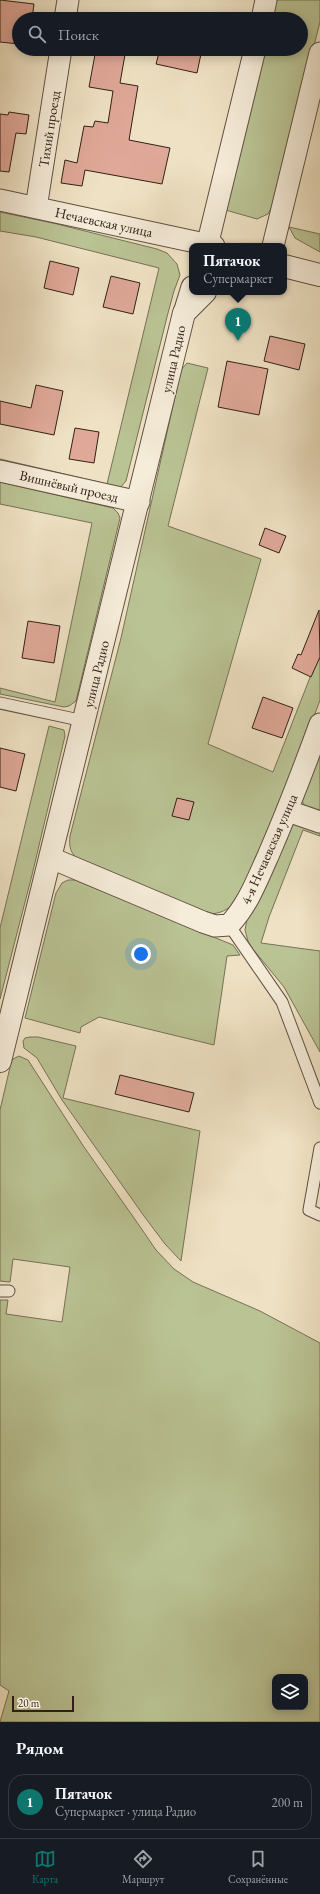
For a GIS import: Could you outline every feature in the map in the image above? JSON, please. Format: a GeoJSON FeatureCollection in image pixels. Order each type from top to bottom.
{"type":"FeatureCollection","features":[{"type":"Feature","properties":{"kind":"street"},"geometry":{"type":"LineString","coordinates":[[66,12],[68,0]]}},
{"type":"Feature","properties":{"kind":"street"},"geometry":{"type":"LineString","coordinates":[[263,12],[266,0]]}},
{"type":"Feature","properties":{"kind":"street"},"geometry":{"type":"LineString","coordinates":[[274,243],[320,53]]}},
{"type":"Feature","properties":{"kind":"street","name":"Тихий проезд"},"geometry":{"type":"LineString","coordinates":[[36,208],[60,56]]}},
{"type":"Feature","properties":{"kind":"street"},"geometry":{"type":"LineString","coordinates":[[209,243],[253,56]]}},
{"type":"Feature","properties":{"kind":"street","name":"Нечаевская улица"},"geometry":{"type":"LineString","coordinates":[[0,200],[200,243]]}},
{"type":"Feature","properties":{"kind":"street"},"geometry":{"type":"LineString","coordinates":[[287,267],[320,275]]}},
{"type":"Feature","properties":{"kind":"street","name":"улица Радио"},"geometry":{"type":"LineString","coordinates":[[0,1061],[190,295]]}},
{"type":"Feature","properties":{"kind":"street"},"geometry":{"type":"LineString","coordinates":[[184,313],[202,295]]}},
{"type":"Feature","properties":{"kind":"street","name":"Вишнёвый проезд"},"geometry":{"type":"LineString","coordinates":[[0,470],[139,502]]}},
{"type":"Feature","properties":{"kind":"street","name":"4-я Нечаевская улица"},"geometry":{"type":"LineString","coordinates":[[229,925],[241,912],[254,888],[288,811],[320,724]]}},
{"type":"Feature","properties":{"kind":"street"},"geometry":{"type":"LineString","coordinates":[[288,811],[320,822]]}},
{"type":"Feature","properties":{"kind":"street"},"geometry":{"type":"LineString","coordinates":[[51,858],[203,922],[215,926],[229,925]]}},
{"type":"Feature","properties":{"kind":"lane"},"geometry":{"type":"LineString","coordinates":[[0,703],[84,721]]}},
{"type":"Feature","properties":{"kind":"lane"},"geometry":{"type":"LineString","coordinates":[[229,925],[282,1002],[320,1103]]}},
{"type":"Feature","properties":{"kind":"lane"},"geometry":{"type":"LineString","coordinates":[[320,1148],[309,1210],[320,1215]]}},
{"type":"Feature","properties":{"kind":"green space"},"geometry":{"type":"Polygon","coordinates":[[[270,0],[320,0],[320,22],[274,203],[268,214],[257,219],[222,209],[255,56],[308,56],[308,12],[267,12],[270,0]]]}},
{"type":"Feature","properties":{"kind":"green space"},"geometry":{"type":"Polygon","coordinates":[[[0,212],[57,224],[157,249],[167,253],[177,264],[180,275],[168,313],[126,481],[119,489],[0,468],[0,459],[107,484],[159,268],[36,237],[0,231],[0,212]]]}},
{"type":"Feature","properties":{"kind":"green space"},"geometry":{"type":"Polygon","coordinates":[[[289,227],[320,234],[320,252],[295,238],[289,227]]]}},
{"type":"Feature","properties":{"kind":"green space"},"geometry":{"type":"Polygon","coordinates":[[[187,363],[208,368],[168,526],[261,559],[208,744],[273,772],[320,652],[320,700],[278,816],[237,901],[224,911],[212,914],[207,914],[79,860],[72,852],[70,843],[70,836],[121,638],[181,370],[187,363]]]}},
{"type":"Feature","properties":{"kind":"green space"},"geometry":{"type":"Polygon","coordinates":[[[0,482],[113,508],[118,513],[120,518],[76,701],[69,706],[64,707],[0,694],[0,688],[55,702],[92,523],[0,504],[0,482]]]}},
{"type":"Feature","properties":{"kind":"green space"},"geometry":{"type":"Polygon","coordinates":[[[49,726],[64,730],[65,736],[32,875],[0,999],[0,928],[49,726]]]}},
{"type":"Feature","properties":{"kind":"green space"},"geometry":{"type":"Polygon","coordinates":[[[320,738],[320,817],[307,809],[301,800],[320,738]]]}},
{"type":"Feature","properties":{"kind":"green space"},"geometry":{"type":"Polygon","coordinates":[[[294,822],[320,827],[320,836],[303,830],[269,917],[261,943],[320,951],[320,1052],[284,987],[252,948],[245,930],[248,914],[287,829],[294,822]]]}},
{"type":"Feature","properties":{"kind":"green space"},"geometry":{"type":"Polygon","coordinates":[[[68,880],[75,880],[233,945],[240,955],[227,956],[214,1045],[99,1017],[81,1027],[80,1033],[25,1018],[56,893],[62,883],[68,880]]]}},
{"type":"Feature","properties":{"kind":"green space"},"geometry":{"type":"Polygon","coordinates":[[[38,1037],[76,1046],[63,1098],[200,1131],[181,1261],[165,1244],[144,1216],[62,1100],[37,1058],[24,1048],[23,1041],[25,1038],[38,1037]]]}},
{"type":"Feature","properties":{"kind":"green space"},"geometry":{"type":"Polygon","coordinates":[[[19,1056],[28,1060],[84,1147],[156,1250],[174,1269],[193,1282],[260,1311],[320,1343],[320,1722],[0,1722],[9,1691],[0,1685],[0,1300],[8,1300],[6,1314],[62,1322],[70,1267],[13,1259],[10,1282],[0,1281],[0,1110],[13,1059],[19,1056]]]}},
{"type":"Feature","properties":{"kind":"building"},"geometry":{"type":"Polygon","coordinates":[[[0,0],[34,4],[33,12],[12,12],[12,43],[0,42],[0,0]]]}},
{"type":"Feature","properties":{"kind":"building"},"geometry":{"type":"Polygon","coordinates":[[[95,56],[125,56],[120,83],[138,86],[129,140],[170,148],[162,184],[85,170],[82,186],[61,183],[65,160],[77,163],[84,126],[93,127],[95,121],[108,123],[113,91],[89,87],[95,56]]]}},
{"type":"Feature","properties":{"kind":"building"},"geometry":{"type":"Polygon","coordinates":[[[158,56],[201,56],[197,73],[156,64],[158,56]]]}},
{"type":"Feature","properties":{"kind":"building"},"geometry":{"type":"Polygon","coordinates":[[[9,112],[29,115],[26,134],[16,133],[9,172],[0,171],[0,114],[8,115],[9,112]]]}},
{"type":"Feature","properties":{"kind":"building"},"geometry":{"type":"Polygon","coordinates":[[[50,261],[79,268],[73,295],[44,288],[50,261]]]}},
{"type":"Feature","properties":{"kind":"building"},"geometry":{"type":"Polygon","coordinates":[[[111,276],[140,283],[133,314],[103,307],[111,276]]]}},
{"type":"Feature","properties":{"kind":"building"},"geometry":{"type":"Polygon","coordinates":[[[270,336],[305,344],[299,370],[264,361],[270,336]]]}},
{"type":"Feature","properties":{"kind":"building"},"geometry":{"type":"Polygon","coordinates":[[[227,361],[268,369],[259,415],[218,407],[227,361]]]}},
{"type":"Feature","properties":{"kind":"building"},"geometry":{"type":"Polygon","coordinates":[[[36,385],[63,391],[54,435],[0,424],[0,401],[31,408],[36,385]]]}},
{"type":"Feature","properties":{"kind":"building"},"geometry":{"type":"Polygon","coordinates":[[[75,428],[99,432],[94,463],[69,459],[75,428]]]}},
{"type":"Feature","properties":{"kind":"building"},"geometry":{"type":"Polygon","coordinates":[[[265,528],[286,536],[279,553],[259,545],[265,528]]]}},
{"type":"Feature","properties":{"kind":"building"},"geometry":{"type":"Polygon","coordinates":[[[319,610],[320,657],[311,677],[292,668],[298,654],[301,655],[319,610]]]}},
{"type":"Feature","properties":{"kind":"building"},"geometry":{"type":"Polygon","coordinates":[[[28,621],[60,626],[54,663],[22,658],[28,621]]]}},
{"type":"Feature","properties":{"kind":"building"},"geometry":{"type":"Polygon","coordinates":[[[263,697],[293,708],[282,738],[252,728],[263,697]]]}},
{"type":"Feature","properties":{"kind":"building"},"geometry":{"type":"Polygon","coordinates":[[[0,748],[25,754],[16,791],[0,787],[0,748]]]}},
{"type":"Feature","properties":{"kind":"building"},"geometry":{"type":"Polygon","coordinates":[[[177,798],[194,802],[189,820],[172,816],[177,798]]]}},
{"type":"Feature","properties":{"kind":"building"},"geometry":{"type":"Polygon","coordinates":[[[120,1075],[194,1093],[189,1112],[115,1094],[120,1075]]]}},
{"type":"Feature","properties":{"kind":"place","name":"Пятачок"},"geometry":{"type":"Point","coordinates":[238,341]}}]}
